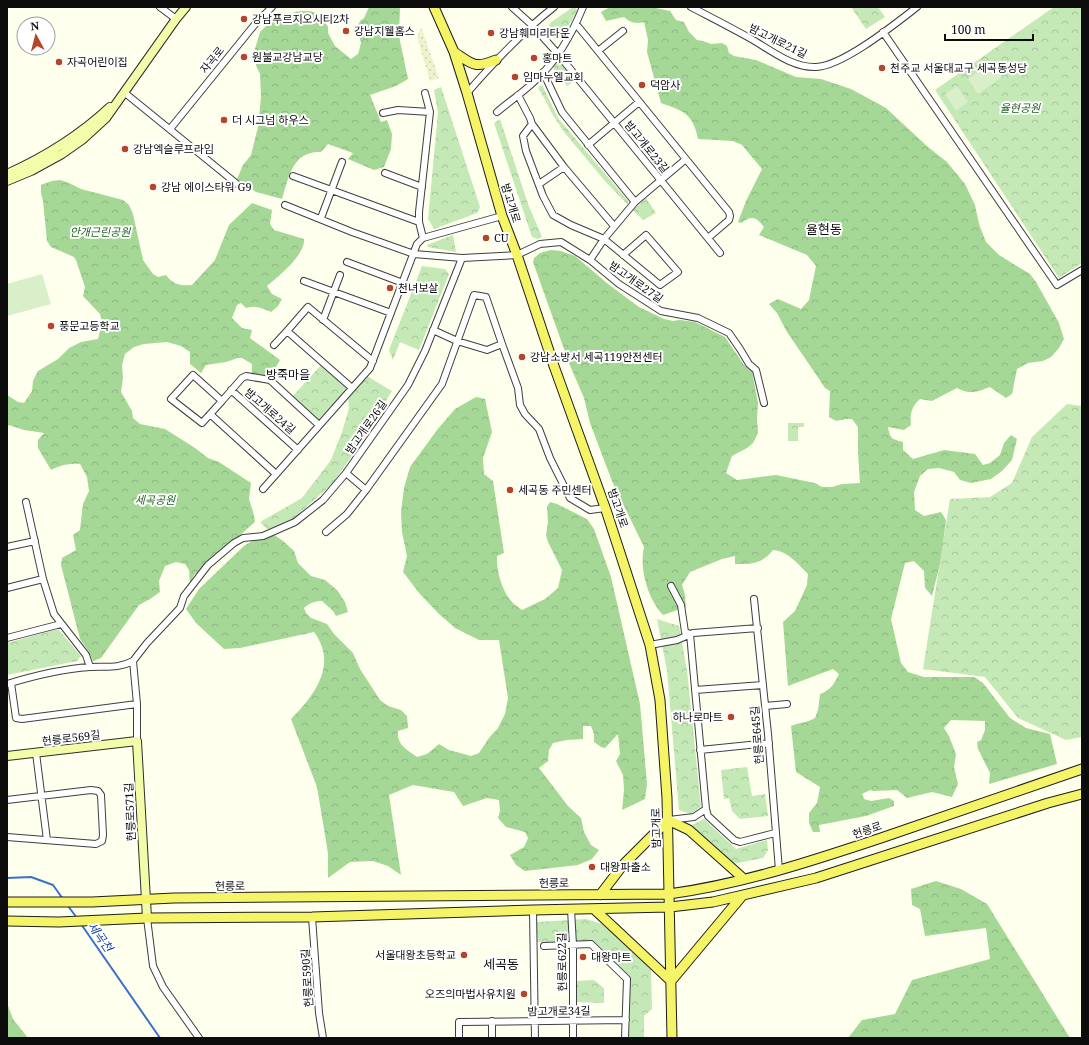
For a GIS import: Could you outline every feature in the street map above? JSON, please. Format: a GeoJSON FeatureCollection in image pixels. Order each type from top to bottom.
{"type":"FeatureCollection","features":[{"type":"Feature","properties":{"kind":"main road"},"geometry":{"type":"LineString","coordinates":[[7,181],[31,171],[62,154],[82,140],[106,118],[186,7]]}},
{"type":"Feature","properties":{"kind":"main road","name":"밤고개로"},"geometry":{"type":"LineString","coordinates":[[434,7],[454,52],[468,93],[502,216],[517,255],[556,373],[605,508],[650,644],[660,700],[668,820],[672,1038]]}},
{"type":"Feature","properties":{"kind":"main road"},"geometry":{"type":"LineString","coordinates":[[454,52],[473,64],[484,65],[496,60]]}},
{"type":"Feature","properties":{"kind":"main road"},"geometry":{"type":"LineString","coordinates":[[7,174],[28,165],[65,144],[125,93]]}},
{"type":"Feature","properties":{"kind":"main road","name":"헌릉로569길"},"geometry":{"type":"LineString","coordinates":[[7,756],[137,741]]}},
{"type":"Feature","properties":{"kind":"main road","name":"헌릉로571길"},"geometry":{"type":"LineString","coordinates":[[137,741],[147,918]]}},
{"type":"Feature","properties":{"kind":"main road","name":"헌릉로"},"geometry":{"type":"LineString","coordinates":[[10,901],[92,902],[146,899],[670,894],[744,880],[778,870],[846,849],[1082,769]]}},
{"type":"Feature","properties":{"kind":"main road"},"geometry":{"type":"LineString","coordinates":[[1035,786],[1082,773]]}},
{"type":"Feature","properties":{"kind":"main road"},"geometry":{"type":"LineString","coordinates":[[7,921],[59,922],[147,918],[312,917],[670,907],[713,902],[816,878],[1048,803],[1082,790]]}},
{"type":"Feature","properties":{"kind":"main road"},"geometry":{"type":"LineString","coordinates":[[1048,803],[1082,794]]}},
{"type":"Feature","properties":{"kind":"main road"},"geometry":{"type":"LineString","coordinates":[[600,895],[623,865],[668,820],[689,830],[744,880]]}},
{"type":"Feature","properties":{"kind":"main road"},"geometry":{"type":"LineString","coordinates":[[594,909],[671,981],[742,896]]}},
{"type":"Feature","properties":{"kind":"street"},"geometry":{"type":"LineString","coordinates":[[160,7],[176,19]]}},
{"type":"Feature","properties":{"kind":"street","name":"자곡로"},"geometry":{"type":"LineString","coordinates":[[170,129],[256,23],[272,7]]}},
{"type":"Feature","properties":{"kind":"street","name":"밤고개로23길"},"geometry":{"type":"LineString","coordinates":[[512,7],[532,25],[558,54],[720,253]]}},
{"type":"Feature","properties":{"kind":"street"},"geometry":{"type":"LineString","coordinates":[[468,93],[496,60],[532,25],[554,7]]}},
{"type":"Feature","properties":{"kind":"street"},"geometry":{"type":"LineString","coordinates":[[497,112],[544,72],[558,54],[576,24],[583,7]]}},
{"type":"Feature","properties":{"kind":"street","name":"밤고개로21길"},"geometry":{"type":"LineString","coordinates":[[691,7],[782,57],[804,66],[816,67],[837,61],[883,32],[917,7]]}},
{"type":"Feature","properties":{"kind":"street","name":"밤고개로23길"},"geometry":{"type":"LineString","coordinates":[[576,24],[729,212],[729,220],[708,238]]}},
{"type":"Feature","properties":{"kind":"street"},"geometry":{"type":"LineString","coordinates":[[598,51],[623,32]]}},
{"type":"Feature","properties":{"kind":"street"},"geometry":{"type":"LineString","coordinates":[[883,32],[1057,285],[1080,273]]}},
{"type":"Feature","properties":{"kind":"street"},"geometry":{"type":"LineString","coordinates":[[544,72],[562,112],[635,202]]}},
{"type":"Feature","properties":{"kind":"street"},"geometry":{"type":"LineString","coordinates":[[125,93],[237,184]]}},
{"type":"Feature","properties":{"kind":"street"},"geometry":{"type":"LineString","coordinates":[[425,93],[430,112],[419,222],[423,238],[502,216]]}},
{"type":"Feature","properties":{"kind":"street"},"geometry":{"type":"LineString","coordinates":[[518,95],[532,124],[564,167],[614,226]]}},
{"type":"Feature","properties":{"kind":"street"},"geometry":{"type":"LineString","coordinates":[[588,145],[639,102]]}},
{"type":"Feature","properties":{"kind":"street"},"geometry":{"type":"LineString","coordinates":[[383,113],[398,110],[430,112]]}},
{"type":"Feature","properties":{"kind":"street","name":"밤고개로27길"},"geometry":{"type":"LineString","coordinates":[[532,124],[523,136],[526,151],[543,196],[553,215],[571,225],[604,238],[623,255],[660,285],[678,272],[646,235],[623,255]]}},
{"type":"Feature","properties":{"kind":"street"},"geometry":{"type":"LineString","coordinates":[[590,260],[604,238],[635,202],[686,159]]}},
{"type":"Feature","properties":{"kind":"street"},"geometry":{"type":"LineString","coordinates":[[321,218],[342,162]]}},
{"type":"Feature","properties":{"kind":"street"},"geometry":{"type":"LineString","coordinates":[[539,184],[564,167]]}},
{"type":"Feature","properties":{"kind":"street"},"geometry":{"type":"LineString","coordinates":[[385,173],[422,187]]}},
{"type":"Feature","properties":{"kind":"street"},"geometry":{"type":"LineString","coordinates":[[293,176],[419,222]]}},
{"type":"Feature","properties":{"kind":"street"},"geometry":{"type":"LineString","coordinates":[[285,205],[321,218],[352,232],[414,254],[462,258],[517,255]]}},
{"type":"Feature","properties":{"kind":"street","name":"밤고개로24길"},"geometry":{"type":"LineString","coordinates":[[263,489],[366,373],[373,361],[417,244],[423,238]]}},
{"type":"Feature","properties":{"kind":"street","name":"밤고개로27길"},"geometry":{"type":"LineString","coordinates":[[517,255],[540,244],[561,242],[590,260],[619,284],[661,311],[698,318],[729,333],[749,364],[756,370],[764,403]]}},
{"type":"Feature","properties":{"kind":"street","name":"밤고개로26길"},"geometry":{"type":"LineString","coordinates":[[133,661],[147,643],[180,608],[184,596],[208,565],[234,543],[243,538],[264,536],[295,522],[323,500],[346,472],[408,385],[425,350],[462,258]]}},
{"type":"Feature","properties":{"kind":"street"},"geometry":{"type":"LineString","coordinates":[[347,262],[403,283]]}},
{"type":"Feature","properties":{"kind":"street"},"geometry":{"type":"LineString","coordinates":[[323,320],[340,275]]}},
{"type":"Feature","properties":{"kind":"street"},"geometry":{"type":"LineString","coordinates":[[304,281],[391,313]]}},
{"type":"Feature","properties":{"kind":"street"},"geometry":{"type":"LineString","coordinates":[[326,532],[347,514],[366,490],[442,384],[474,296],[486,296],[518,388],[520,405],[525,414],[539,429],[550,458],[570,498],[590,510],[605,508]]}},
{"type":"Feature","properties":{"kind":"street"},"geometry":{"type":"LineString","coordinates":[[274,345],[308,307],[373,361]]}},
{"type":"Feature","properties":{"kind":"street"},"geometry":{"type":"LineString","coordinates":[[433,330],[457,341],[487,350],[502,344]]}},
{"type":"Feature","properties":{"kind":"street"},"geometry":{"type":"LineString","coordinates":[[287,331],[352,388]]}},
{"type":"Feature","properties":{"kind":"street"},"geometry":{"type":"LineString","coordinates":[[222,401],[193,375],[171,399],[202,423],[210,414],[276,474]]}},
{"type":"Feature","properties":{"kind":"street","name":"밤고개로24길"},"geometry":{"type":"LineString","coordinates":[[210,414],[242,378],[246,376],[270,380],[319,426]]}},
{"type":"Feature","properties":{"kind":"street","name":"밤고개로24길"},"geometry":{"type":"LineString","coordinates":[[231,390],[298,450]]}},
{"type":"Feature","properties":{"kind":"street"},"geometry":{"type":"LineString","coordinates":[[346,472],[366,490]]}},
{"type":"Feature","properties":{"kind":"street"},"geometry":{"type":"LineString","coordinates":[[26,502],[43,579],[54,614],[86,655],[90,667]]}},
{"type":"Feature","properties":{"kind":"street"},"geometry":{"type":"LineString","coordinates":[[7,547],[35,541]]}},
{"type":"Feature","properties":{"kind":"street"},"geometry":{"type":"LineString","coordinates":[[7,588],[43,579]]}},
{"type":"Feature","properties":{"kind":"street"},"geometry":{"type":"LineString","coordinates":[[671,586],[681,605],[685,632],[690,634]]}},
{"type":"Feature","properties":{"kind":"street","name":"헌릉로645길"},"geometry":{"type":"LineString","coordinates":[[754,599],[769,744],[778,870]]}},
{"type":"Feature","properties":{"kind":"street"},"geometry":{"type":"LineString","coordinates":[[7,638],[61,624]]}},
{"type":"Feature","properties":{"kind":"street"},"geometry":{"type":"LineString","coordinates":[[650,644],[677,640],[690,634],[758,628]]}},
{"type":"Feature","properties":{"kind":"street"},"geometry":{"type":"LineString","coordinates":[[690,634],[700,750],[708,816],[734,840],[740,842],[775,833]]}},
{"type":"Feature","properties":{"kind":"street"},"geometry":{"type":"LineString","coordinates":[[133,661],[115,667],[90,667],[61,671],[9,683],[16,718],[22,719],[136,704]]}},
{"type":"Feature","properties":{"kind":"street","name":"헌릉로571길"},"geometry":{"type":"LineString","coordinates":[[133,661],[137,741]]}},
{"type":"Feature","properties":{"kind":"street"},"geometry":{"type":"LineString","coordinates":[[695,690],[763,685]]}},
{"type":"Feature","properties":{"kind":"street"},"geometry":{"type":"LineString","coordinates":[[765,706],[787,704]]}},
{"type":"Feature","properties":{"kind":"street"},"geometry":{"type":"LineString","coordinates":[[700,750],[769,744]]}},
{"type":"Feature","properties":{"kind":"street"},"geometry":{"type":"LineString","coordinates":[[36,753],[47,840]]}},
{"type":"Feature","properties":{"kind":"street"},"geometry":{"type":"LineString","coordinates":[[7,800],[91,790],[98,791],[100,795],[104,835],[102,841],[96,844],[7,837]]}},
{"type":"Feature","properties":{"kind":"street"},"geometry":{"type":"LineString","coordinates":[[668,820],[694,817],[706,809]]}},
{"type":"Feature","properties":{"kind":"street","name":"헌릉로622길"},"geometry":{"type":"LineString","coordinates":[[571,909],[573,945],[573,1038]]}},
{"type":"Feature","properties":{"kind":"street"},"geometry":{"type":"LineString","coordinates":[[533,910],[535,1038]]}},
{"type":"Feature","properties":{"kind":"street","name":"헌릉로590길"},"geometry":{"type":"LineString","coordinates":[[312,917],[319,1013],[323,1038]]}},
{"type":"Feature","properties":{"kind":"street"},"geometry":{"type":"LineString","coordinates":[[147,918],[153,966],[162,987],[199,1038]]}},
{"type":"Feature","properties":{"kind":"street"},"geometry":{"type":"LineString","coordinates":[[544,946],[591,944],[627,979],[625,1038]]}},
{"type":"Feature","properties":{"kind":"street","name":"밤고개로34길"},"geometry":{"type":"LineString","coordinates":[[459,1038],[459,1022],[626,1020]]}},
{"type":"Feature","properties":{"kind":"street"},"geometry":{"type":"LineString","coordinates":[[492,1021],[492,1038]]}},
{"type":"Feature","properties":{"kind":"green space"},"geometry":{"type":"Polygon","coordinates":[[[369,7],[400,7],[399,36],[408,79],[396,86],[370,95],[381,122],[387,120],[392,134],[391,149],[384,167],[374,170],[348,159],[353,153],[328,144],[321,152],[311,153],[298,161],[290,174],[282,199],[256,192],[237,179],[243,165],[251,155],[258,127],[261,97],[260,74],[256,65],[255,49],[260,32],[278,17],[300,11],[310,11],[321,15],[328,27],[328,33],[335,46],[351,59],[358,54],[361,43],[357,28],[369,7]]]}},
{"type":"Feature","properties":{"kind":"green space"},"geometry":{"type":"Polygon","coordinates":[[[573,7],[576,7],[577,11],[563,36],[556,39],[549,32],[550,23],[573,7]]]}},
{"type":"Feature","properties":{"kind":"green space"},"geometry":{"type":"Polygon","coordinates":[[[610,7],[651,7],[670,11],[676,20],[684,22],[689,32],[697,40],[711,44],[722,43],[727,46],[729,53],[734,56],[756,60],[796,77],[821,79],[851,89],[886,108],[928,147],[947,162],[965,184],[975,205],[979,224],[986,242],[999,255],[1030,274],[1036,282],[1059,323],[1064,339],[1059,348],[1051,357],[1043,361],[1028,363],[1017,369],[1012,394],[1006,398],[990,387],[974,392],[966,392],[957,388],[932,401],[920,399],[912,411],[911,425],[904,430],[888,427],[891,436],[894,439],[903,442],[903,450],[913,459],[944,450],[975,454],[983,465],[990,463],[1000,455],[1004,443],[1011,435],[1017,439],[1012,460],[1002,471],[991,479],[971,483],[960,480],[954,472],[939,468],[928,469],[920,476],[914,492],[915,510],[924,516],[941,512],[946,520],[941,560],[932,596],[925,588],[924,571],[914,561],[905,563],[891,619],[901,663],[908,672],[924,677],[974,677],[983,683],[1010,718],[1026,728],[1050,734],[1057,764],[989,784],[990,773],[978,749],[977,742],[981,740],[985,730],[985,721],[951,720],[944,728],[956,754],[954,767],[958,784],[952,797],[932,792],[907,798],[897,790],[870,790],[862,794],[864,799],[871,801],[889,798],[894,801],[894,806],[866,816],[819,825],[820,832],[813,832],[809,823],[809,813],[817,803],[820,787],[796,772],[791,726],[815,718],[818,710],[820,694],[827,691],[832,686],[839,674],[833,669],[788,686],[783,622],[795,611],[807,585],[808,574],[788,555],[778,551],[773,550],[761,561],[752,563],[735,564],[735,556],[722,559],[690,572],[682,585],[686,607],[663,615],[653,601],[644,574],[644,547],[612,481],[590,423],[584,398],[569,363],[533,262],[534,258],[540,253],[551,250],[561,251],[575,256],[608,284],[639,307],[664,319],[695,322],[725,337],[744,365],[752,371],[758,403],[758,433],[753,443],[732,456],[726,473],[737,480],[776,475],[815,483],[822,487],[860,483],[858,427],[852,419],[836,421],[829,417],[830,391],[825,388],[787,332],[777,313],[769,304],[778,299],[801,309],[809,300],[816,266],[807,255],[759,235],[764,227],[756,219],[751,218],[741,223],[738,222],[746,201],[762,169],[742,145],[733,141],[698,139],[696,130],[690,118],[686,114],[661,103],[647,52],[648,40],[644,22],[638,23],[629,21],[624,17],[606,21],[601,12],[610,7]]]}},
{"type":"Feature","properties":{"kind":"green space"},"geometry":{"type":"Polygon","coordinates":[[[851,7],[878,7],[885,17],[866,29],[851,7]]]}},
{"type":"Feature","properties":{"kind":"green space","name":"율현공원"},"geometry":{"type":"Polygon","coordinates":[[[1054,7],[1082,7],[1082,263],[1059,278],[935,90],[1054,7]]]}},
{"type":"Feature","properties":{"kind":"green space"},"geometry":{"type":"Polygon","coordinates":[[[421,27],[439,78],[430,81],[417,37],[421,27]]]}},
{"type":"Feature","properties":{"kind":"green space"},"geometry":{"type":"Polygon","coordinates":[[[558,59],[575,81],[567,86],[553,68],[558,59]]]}},
{"type":"Feature","properties":{"kind":"green space"},"geometry":{"type":"Polygon","coordinates":[[[991,62],[1002,77],[978,94],[968,79],[991,62]]]}},
{"type":"Feature","properties":{"kind":"green space"},"geometry":{"type":"Polygon","coordinates":[[[542,85],[558,118],[629,202],[627,204],[605,181],[564,132],[538,88],[542,85]]]}},
{"type":"Feature","properties":{"kind":"green space"},"geometry":{"type":"Polygon","coordinates":[[[957,86],[968,102],[956,111],[945,94],[957,86]]]}},
{"type":"Feature","properties":{"kind":"green space"},"geometry":{"type":"Polygon","coordinates":[[[441,87],[480,207],[477,213],[434,229],[428,219],[438,113],[434,90],[441,87]]]}},
{"type":"Feature","properties":{"kind":"green space"},"geometry":{"type":"Polygon","coordinates":[[[500,119],[528,204],[542,237],[538,239],[532,237],[494,123],[500,119]]]}},
{"type":"Feature","properties":{"kind":"green space","name":"세곡공원"},"geometry":{"type":"Polygon","coordinates":[[[60,180],[81,189],[123,200],[129,205],[133,214],[143,260],[153,274],[158,277],[166,275],[171,281],[178,284],[192,285],[215,260],[229,225],[252,203],[272,210],[270,224],[274,230],[304,239],[301,251],[296,258],[267,286],[272,294],[282,299],[278,306],[271,312],[262,308],[246,308],[241,303],[237,305],[232,318],[242,328],[252,330],[250,338],[280,360],[270,377],[252,373],[252,364],[242,358],[206,365],[201,373],[190,364],[190,352],[181,346],[167,342],[144,344],[134,347],[125,354],[122,365],[123,378],[121,392],[132,411],[133,418],[140,424],[165,429],[208,458],[219,462],[251,483],[249,499],[255,522],[194,575],[190,583],[189,570],[185,564],[176,562],[165,566],[159,581],[160,592],[139,605],[101,658],[93,661],[80,639],[61,565],[62,558],[76,550],[73,535],[80,530],[83,504],[89,491],[87,477],[80,464],[65,465],[51,470],[38,448],[38,440],[44,433],[24,430],[7,425],[7,395],[18,402],[24,403],[32,391],[33,381],[38,371],[58,359],[69,348],[81,342],[98,339],[102,323],[100,314],[83,296],[85,287],[74,257],[51,247],[47,241],[41,185],[60,180]]]}},
{"type":"Feature","properties":{"kind":"green space"},"geometry":{"type":"Polygon","coordinates":[[[646,198],[656,213],[643,220],[633,210],[646,198]]]}},
{"type":"Feature","properties":{"kind":"green space"},"geometry":{"type":"Polygon","coordinates":[[[453,235],[456,252],[428,247],[427,245],[453,235]]]}},
{"type":"Feature","properties":{"kind":"green space"},"geometry":{"type":"Polygon","coordinates":[[[422,266],[445,269],[449,274],[419,350],[400,342],[393,360],[389,350],[422,266]]]}},
{"type":"Feature","properties":{"kind":"green space"},"geometry":{"type":"Polygon","coordinates":[[[42,274],[51,304],[7,316],[7,284],[42,274]]]}},
{"type":"Feature","properties":{"kind":"green space"},"geometry":{"type":"Polygon","coordinates":[[[322,364],[348,388],[318,420],[292,397],[322,364]]]}},
{"type":"Feature","properties":{"kind":"green space"},"geometry":{"type":"Polygon","coordinates":[[[367,376],[392,391],[356,450],[332,484],[293,519],[269,531],[260,522],[302,498],[331,460],[342,432],[349,408],[348,397],[367,376]]]}},
{"type":"Feature","properties":{"kind":"green space"},"geometry":{"type":"Polygon","coordinates":[[[476,397],[485,399],[492,432],[483,458],[484,474],[493,481],[504,553],[497,556],[499,574],[505,592],[513,603],[522,610],[545,599],[558,588],[562,570],[546,535],[548,522],[547,507],[550,502],[587,519],[594,529],[611,577],[640,704],[647,784],[645,799],[622,810],[624,790],[623,775],[616,761],[620,754],[618,734],[605,748],[594,742],[594,734],[591,726],[583,726],[583,739],[553,743],[549,750],[548,761],[539,768],[568,806],[581,818],[584,832],[591,845],[599,850],[592,859],[578,865],[525,871],[516,865],[510,855],[524,847],[528,838],[525,832],[506,827],[498,818],[500,811],[499,800],[487,798],[463,806],[454,792],[413,785],[389,795],[401,875],[388,866],[373,861],[350,862],[328,878],[328,853],[317,787],[291,719],[308,700],[320,678],[324,667],[324,656],[321,644],[314,632],[240,648],[224,649],[196,623],[186,609],[199,589],[244,546],[260,536],[273,534],[294,551],[298,563],[311,576],[325,580],[337,590],[345,602],[348,612],[336,616],[333,611],[322,601],[317,601],[304,608],[306,613],[311,618],[327,624],[334,634],[353,653],[360,669],[380,700],[388,706],[401,710],[407,716],[408,728],[398,731],[400,743],[417,757],[427,754],[439,744],[449,750],[471,756],[479,753],[498,728],[505,714],[508,698],[499,640],[479,640],[455,628],[420,594],[403,572],[407,556],[402,532],[401,512],[404,488],[410,467],[437,430],[455,409],[476,397]]]}},
{"type":"Feature","properties":{"kind":"green space"},"geometry":{"type":"Polygon","coordinates":[[[1067,404],[1082,406],[1082,737],[1066,740],[1018,718],[985,677],[923,669],[950,499],[990,497],[1012,483],[1032,437],[1067,404]]]}},
{"type":"Feature","properties":{"kind":"green space"},"geometry":{"type":"Polygon","coordinates":[[[788,423],[804,423],[804,427],[798,427],[798,441],[788,441],[788,423]]]}},
{"type":"Feature","properties":{"kind":"green space"},"geometry":{"type":"Polygon","coordinates":[[[657,619],[679,626],[687,670],[701,807],[691,814],[679,810],[667,670],[657,619]]]}},
{"type":"Feature","properties":{"kind":"green space"},"geometry":{"type":"Polygon","coordinates":[[[58,629],[81,656],[77,661],[7,675],[7,643],[58,629]]]}},
{"type":"Feature","properties":{"kind":"green space"},"geometry":{"type":"Polygon","coordinates":[[[747,767],[752,796],[765,794],[768,816],[740,819],[732,811],[729,798],[724,799],[721,770],[747,767]]]}},
{"type":"Feature","properties":{"kind":"green space"},"geometry":{"type":"Polygon","coordinates":[[[704,819],[736,849],[767,840],[768,850],[763,858],[733,864],[690,826],[704,819]]]}},
{"type":"Feature","properties":{"kind":"green space"},"geometry":{"type":"Polygon","coordinates":[[[936,881],[961,889],[987,904],[1070,1038],[848,1038],[862,1020],[895,1014],[912,980],[990,959],[986,928],[925,936],[920,909],[912,905],[911,889],[936,881]]]}},
{"type":"Feature","properties":{"kind":"green space"},"geometry":{"type":"Polygon","coordinates":[[[586,919],[602,924],[651,970],[652,1009],[644,1016],[644,1038],[629,1038],[630,979],[593,941],[537,942],[537,922],[586,919]]]}},
{"type":"Feature","properties":{"kind":"green space"},"geometry":{"type":"Polygon","coordinates":[[[594,980],[604,988],[604,1003],[575,1002],[576,981],[594,980]]]}},
{"type":"Feature","properties":{"kind":"green space"},"geometry":{"type":"Polygon","coordinates":[[[7,1003],[13,1019],[28,1038],[7,1038],[7,1003]]]}},
{"type":"Feature","properties":{"kind":"waterway","name":"세곡천"},"geometry":{"type":"LineString","coordinates":[[7,878],[31,877],[53,885],[63,899]]}},
{"type":"Feature","properties":{"kind":"waterway","name":"세곡천"},"geometry":{"type":"LineString","coordinates":[[68,906],[77,918]]}},
{"type":"Feature","properties":{"kind":"waterway","name":"세곡천"},"geometry":{"type":"LineString","coordinates":[[81,924],[160,1038]]}},
{"type":"Feature","properties":{"kind":"place","name":"강남푸르지오시티2차"},"geometry":{"type":"Point","coordinates":[244,19]}},
{"type":"Feature","properties":{"kind":"place","name":"강남지웰홈스"},"geometry":{"type":"Point","coordinates":[346,31]}},
{"type":"Feature","properties":{"kind":"place","name":"강남훼미리타운"},"geometry":{"type":"Point","coordinates":[491,33]}},
{"type":"Feature","properties":{"kind":"place","name":"원불교강남교당"},"geometry":{"type":"Point","coordinates":[244,57]}},
{"type":"Feature","properties":{"kind":"place","name":"홍마트"},"geometry":{"type":"Point","coordinates":[534,58]}},
{"type":"Feature","properties":{"kind":"place","name":"자곡어린이집"},"geometry":{"type":"Point","coordinates":[59,62]}},
{"type":"Feature","properties":{"kind":"place","name":"천주교 서울대교구 세곡동성당"},"geometry":{"type":"Point","coordinates":[882,68]}},
{"type":"Feature","properties":{"kind":"place","name":"임마누엘교회"},"geometry":{"type":"Point","coordinates":[515,77]}},
{"type":"Feature","properties":{"kind":"place","name":"덕암사"},"geometry":{"type":"Point","coordinates":[642,85]}},
{"type":"Feature","properties":{"kind":"place","name":"더 시그넘 하우스"},"geometry":{"type":"Point","coordinates":[224,120]}},
{"type":"Feature","properties":{"kind":"place","name":"강남엑슬루프라임"},"geometry":{"type":"Point","coordinates":[125,149]}},
{"type":"Feature","properties":{"kind":"place","name":"강남 에이스타워 G9"},"geometry":{"type":"Point","coordinates":[153,187]}},
{"type":"Feature","properties":{"kind":"place","name":"CU"},"geometry":{"type":"Point","coordinates":[486,238]}},
{"type":"Feature","properties":{"kind":"place","name":"천녀보살"},"geometry":{"type":"Point","coordinates":[390,288]}},
{"type":"Feature","properties":{"kind":"place","name":"풍문고등학교"},"geometry":{"type":"Point","coordinates":[51,326]}},
{"type":"Feature","properties":{"kind":"place","name":"강남소방서 세곡119안전센터"},"geometry":{"type":"Point","coordinates":[522,357]}},
{"type":"Feature","properties":{"kind":"place","name":"세곡동 주민센터"},"geometry":{"type":"Point","coordinates":[510,490]}},
{"type":"Feature","properties":{"kind":"place","name":"하나로마트"},"geometry":{"type":"Point","coordinates":[731,717]}},
{"type":"Feature","properties":{"kind":"place","name":"대왕파출소"},"geometry":{"type":"Point","coordinates":[592,867]}},
{"type":"Feature","properties":{"kind":"place","name":"서울대왕초등학교"},"geometry":{"type":"Point","coordinates":[464,955]}},
{"type":"Feature","properties":{"kind":"place","name":"대왕마트"},"geometry":{"type":"Point","coordinates":[583,957]}},
{"type":"Feature","properties":{"kind":"place","name":"오즈의마법사유치원"},"geometry":{"type":"Point","coordinates":[524,994]}},
{"type":"Feature","properties":{"kind":"district","name":"율현동"},"geometry":{"type":"Point","coordinates":[824,229]}},
{"type":"Feature","properties":{"kind":"district","name":"방죽마을"},"geometry":{"type":"Point","coordinates":[288,375]}},
{"type":"Feature","properties":{"kind":"district","name":"세곡동"},"geometry":{"type":"Point","coordinates":[501,964]}},
{"type":"Feature","properties":{"kind":"park label","name":"안개근린공원"},"geometry":{"type":"Point","coordinates":[100,232]}}]}
